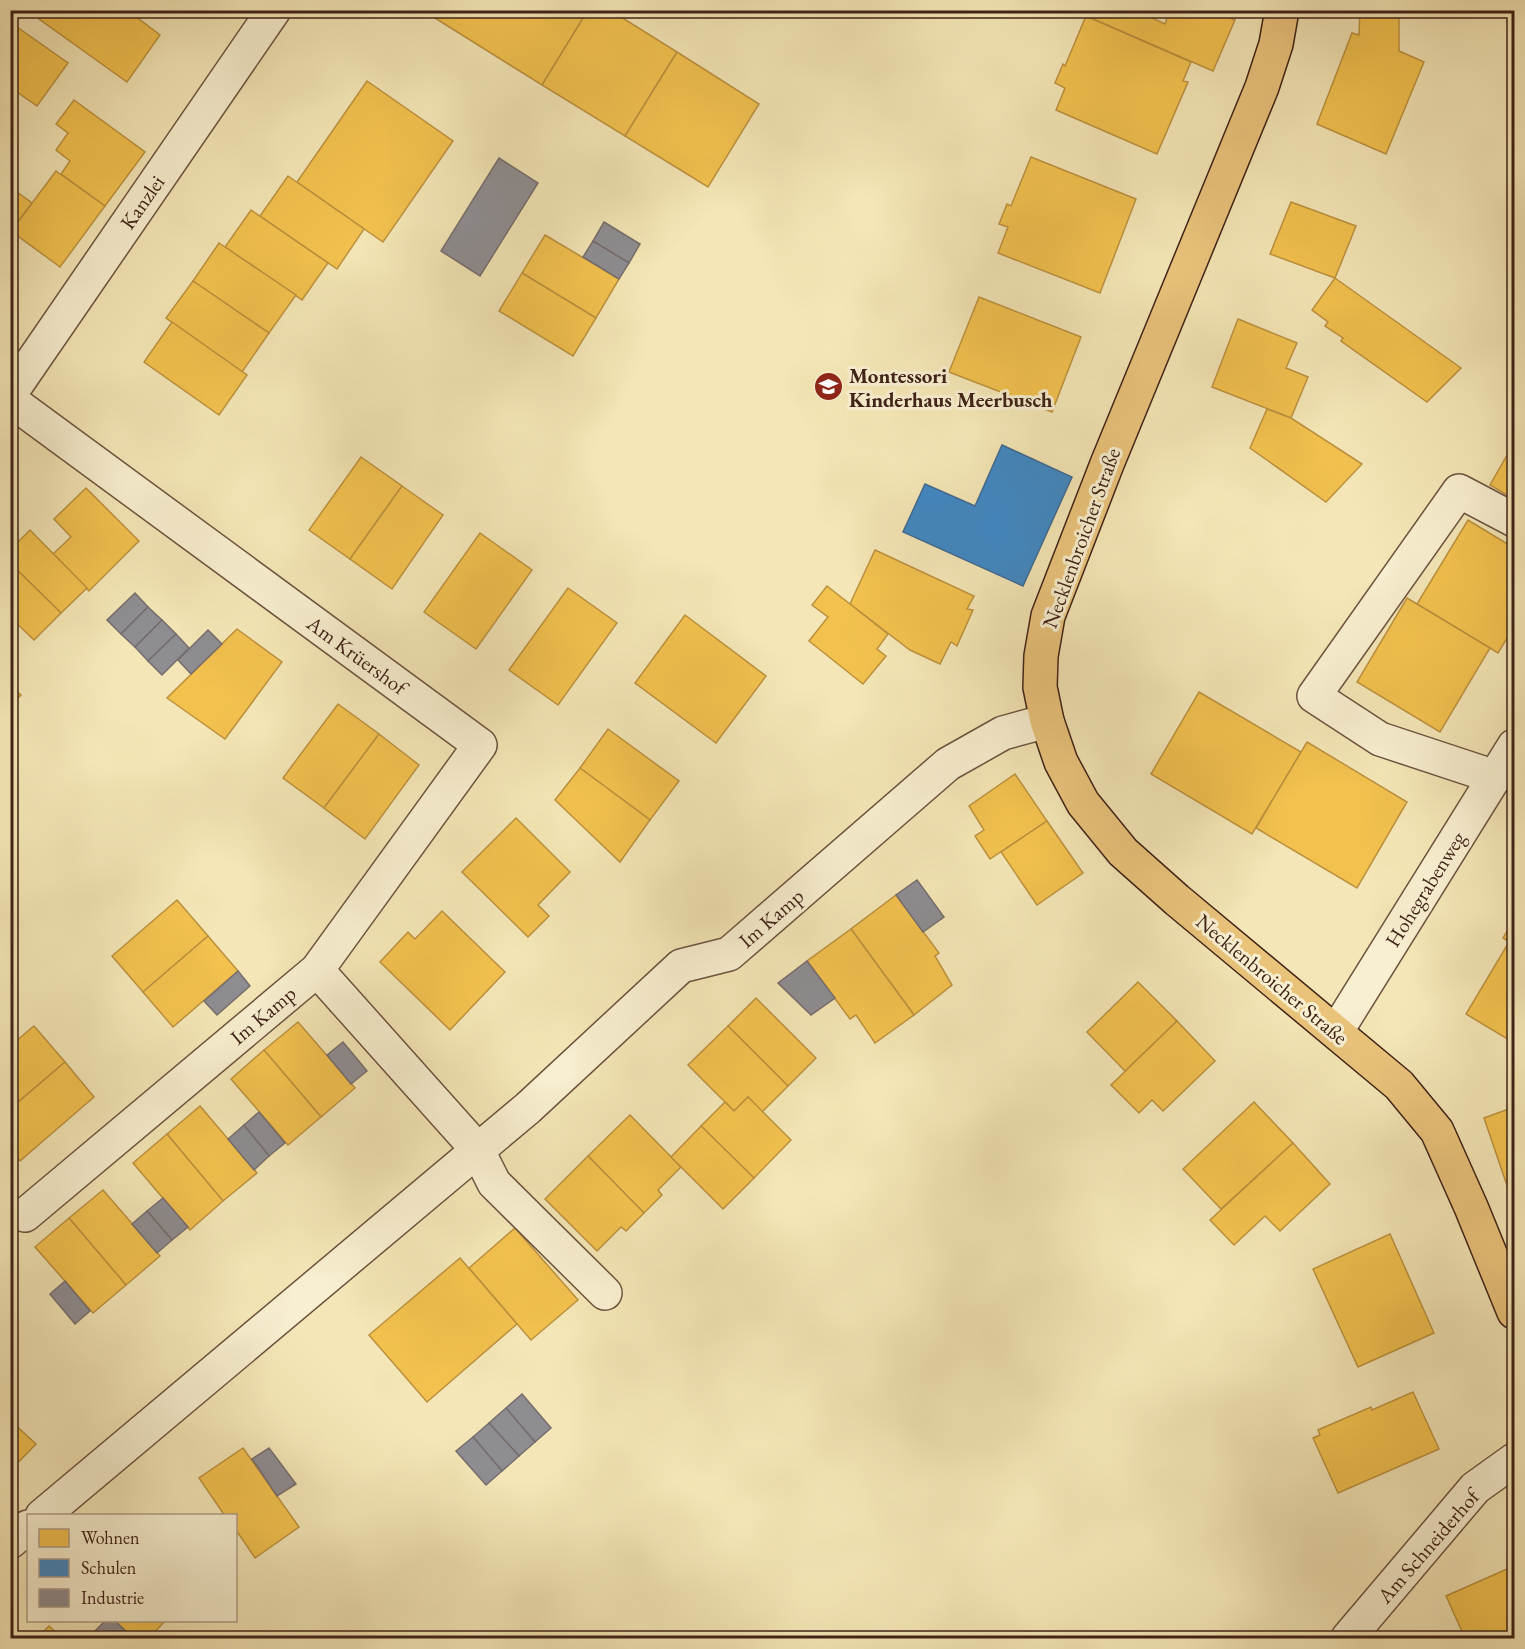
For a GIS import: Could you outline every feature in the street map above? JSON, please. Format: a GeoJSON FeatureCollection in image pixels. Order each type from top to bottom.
{"type":"FeatureCollection","features":[{"type":"Feature","properties":{"kind":"main road","name":"Necklenbroicher Straße"},"geometry":{"type":"LineString","coordinates":[[1282,10],[1276,44],[1262,87],[1107,464],[1048,616],[1041,656],[1040,687],[1047,721],[1061,762],[1083,803],[1123,852],[1177,900],[1399,1085],[1437,1131],[1515,1312]]}},
{"type":"Feature","properties":{"kind":"street","name":"Kanzlei"},"geometry":{"type":"LineString","coordinates":[[10,394],[274,10]]}},
{"type":"Feature","properties":{"kind":"street","name":"Am Krüershof"},"geometry":{"type":"LineString","coordinates":[[10,400],[480,745],[317,970]]}},
{"type":"Feature","properties":{"kind":"street"},"geometry":{"type":"LineString","coordinates":[[1495,777],[1380,739],[1314,696],[1459,491],[1515,520]]}},
{"type":"Feature","properties":{"kind":"street","name":"Im Kamp"},"geometry":{"type":"LineString","coordinates":[[43,1514],[528,1108],[681,966],[729,954],[948,764],[1003,733],[1047,721]]}},
{"type":"Feature","properties":{"kind":"street","name":"Hohegrabenweg"},"geometry":{"type":"LineString","coordinates":[[1336,1032],[1515,746]]}},
{"type":"Feature","properties":{"kind":"street","name":"Im Kamp"},"geometry":{"type":"LineString","coordinates":[[25,1215],[317,970]]}},
{"type":"Feature","properties":{"kind":"street"},"geometry":{"type":"LineString","coordinates":[[317,970],[477,1149],[494,1183],[605,1293]]}},
{"type":"Feature","properties":{"kind":"street","name":"Am Schneiderhof"},"geometry":{"type":"LineString","coordinates":[[1348,1638],[1475,1488],[1515,1460]]}},
{"type":"Feature","properties":{"kind":"street"},"geometry":{"type":"LineString","coordinates":[[10,1542],[27,1528]]}},
{"type":"Feature","properties":{"kind":"building: Wohnen"},"geometry":{"type":"Polygon","coordinates":[[[45,10],[127,10],[160,35],[127,82],[39,19],[45,10]]]}},
{"type":"Feature","properties":{"kind":"building: Wohnen"},"geometry":{"type":"Polygon","coordinates":[[[422,10],[588,10],[542,85],[422,10]]]}},
{"type":"Feature","properties":{"kind":"building: Wohnen"},"geometry":{"type":"Polygon","coordinates":[[[588,10],[610,10],[677,52],[625,136],[542,85],[588,10]]]}},
{"type":"Feature","properties":{"kind":"building: Wohnen"},"geometry":{"type":"Polygon","coordinates":[[[1089,10],[1135,10],[1165,24],[1170,10],[1212,10],[1235,20],[1213,71],[1086,16],[1089,10]]]}},
{"type":"Feature","properties":{"kind":"building: Wohnen"},"geometry":{"type":"Polygon","coordinates":[[[1360,10],[1399,10],[1399,51],[1424,62],[1386,154],[1317,124],[1352,33],[1359,35],[1360,10]]]}},
{"type":"Feature","properties":{"kind":"building: Wohnen"},"geometry":{"type":"Polygon","coordinates":[[[1086,16],[1191,62],[1183,81],[1188,82],[1157,154],[1056,110],[1065,88],[1055,83],[1063,64],[1065,66],[1086,16]]]}},
{"type":"Feature","properties":{"kind":"building: Wohnen"},"geometry":{"type":"Polygon","coordinates":[[[10,22],[68,63],[37,106],[10,87],[10,22]]]}},
{"type":"Feature","properties":{"kind":"building: Wohnen"},"geometry":{"type":"Polygon","coordinates":[[[677,52],[759,104],[708,187],[625,136],[677,52]]]}},
{"type":"Feature","properties":{"kind":"building: Wohnen"},"geometry":{"type":"Polygon","coordinates":[[[367,81],[453,141],[383,242],[297,182],[367,81]]]}},
{"type":"Feature","properties":{"kind":"building: Wohnen"},"geometry":{"type":"Polygon","coordinates":[[[74,100],[145,152],[105,206],[61,174],[70,161],[56,150],[68,133],[56,124],[74,100]]]}},
{"type":"Feature","properties":{"kind":"building: Wohnen"},"geometry":{"type":"Polygon","coordinates":[[[1031,157],[1136,199],[1100,293],[998,253],[1008,227],[999,224],[1007,204],[1011,206],[1031,157]]]}},
{"type":"Feature","properties":{"kind":"building: Wohnen"},"geometry":{"type":"Polygon","coordinates":[[[56,171],[105,206],[60,267],[11,231],[56,171]]]}},
{"type":"Feature","properties":{"kind":"building: Wohnen"},"geometry":{"type":"Polygon","coordinates":[[[288,176],[364,229],[337,269],[260,216],[288,176]]]}},
{"type":"Feature","properties":{"kind":"building: Wohnen"},"geometry":{"type":"Polygon","coordinates":[[[10,187],[32,203],[10,232],[10,187]]]}},
{"type":"Feature","properties":{"kind":"building: Wohnen"},"geometry":{"type":"Polygon","coordinates":[[[1291,202],[1356,226],[1335,278],[1270,254],[1291,202]]]}},
{"type":"Feature","properties":{"kind":"building: Wohnen"},"geometry":{"type":"Polygon","coordinates":[[[251,210],[328,263],[302,300],[225,247],[251,210]]]}},
{"type":"Feature","properties":{"kind":"building: Wohnen"},"geometry":{"type":"Polygon","coordinates":[[[545,235],[619,279],[596,318],[522,273],[545,235]]]}},
{"type":"Feature","properties":{"kind":"building: Wohnen"},"geometry":{"type":"Polygon","coordinates":[[[219,243],[296,295],[269,333],[193,281],[219,243]]]}},
{"type":"Feature","properties":{"kind":"building: Wohnen"},"geometry":{"type":"Polygon","coordinates":[[[522,273],[596,318],[573,356],[499,311],[522,273]]]}},
{"type":"Feature","properties":{"kind":"building: Wohnen"},"geometry":{"type":"Polygon","coordinates":[[[1335,278],[1461,368],[1427,402],[1341,341],[1343,338],[1325,326],[1328,322],[1312,310],[1335,278]]]}},
{"type":"Feature","properties":{"kind":"building: Wohnen"},"geometry":{"type":"Polygon","coordinates":[[[193,281],[269,333],[242,372],[166,318],[193,281]]]}},
{"type":"Feature","properties":{"kind":"building: Wohnen"},"geometry":{"type":"Polygon","coordinates":[[[979,297],[1081,337],[1052,412],[949,372],[979,297]]]}},
{"type":"Feature","properties":{"kind":"building: Wohnen"},"geometry":{"type":"Polygon","coordinates":[[[1238,319],[1297,343],[1286,368],[1308,377],[1291,418],[1212,387],[1238,319]]]}},
{"type":"Feature","properties":{"kind":"building: Wohnen"},"geometry":{"type":"Polygon","coordinates":[[[172,322],[247,375],[219,415],[144,362],[172,322]]]}},
{"type":"Feature","properties":{"kind":"building: Wohnen"},"geometry":{"type":"Polygon","coordinates":[[[1267,409],[1291,418],[1362,464],[1326,502],[1250,448],[1267,409]]]}},
{"type":"Feature","properties":{"kind":"building: Wohnen"},"geometry":{"type":"Polygon","coordinates":[[[1514,443],[1514,499],[1490,485],[1514,443]]]}},
{"type":"Feature","properties":{"kind":"building: Wohnen"},"geometry":{"type":"Polygon","coordinates":[[[361,457],[402,486],[350,559],[309,530],[361,457]]]}},
{"type":"Feature","properties":{"kind":"building: Wohnen"},"geometry":{"type":"Polygon","coordinates":[[[402,486],[443,515],[392,589],[350,559],[402,486]]]}},
{"type":"Feature","properties":{"kind":"building: Wohnen"},"geometry":{"type":"Polygon","coordinates":[[[86,488],[139,541],[89,591],[53,554],[71,537],[54,519],[86,488]]]}},
{"type":"Feature","properties":{"kind":"building: Wohnen"},"geometry":{"type":"Polygon","coordinates":[[[1468,520],[1514,548],[1514,627],[1498,653],[1417,604],[1468,520]]]}},
{"type":"Feature","properties":{"kind":"building: Wohnen"},"geometry":{"type":"Polygon","coordinates":[[[30,530],[87,588],[61,613],[10,563],[10,550],[30,530]]]}},
{"type":"Feature","properties":{"kind":"building: Wohnen"},"geometry":{"type":"Polygon","coordinates":[[[480,533],[532,570],[476,649],[424,612],[480,533]]]}},
{"type":"Feature","properties":{"kind":"building: Wohnen"},"geometry":{"type":"Polygon","coordinates":[[[875,550],[974,596],[967,609],[973,610],[957,646],[951,642],[940,664],[910,650],[850,604],[875,550]]]}},
{"type":"Feature","properties":{"kind":"building: Wohnen"},"geometry":{"type":"Polygon","coordinates":[[[10,563],[61,613],[34,640],[10,617],[10,563]]]}},
{"type":"Feature","properties":{"kind":"building: Wohnen"},"geometry":{"type":"Polygon","coordinates":[[[827,586],[888,634],[877,649],[886,656],[863,684],[809,641],[828,617],[812,605],[827,586]]]}},
{"type":"Feature","properties":{"kind":"building: Wohnen"},"geometry":{"type":"Polygon","coordinates":[[[568,588],[617,623],[558,705],[509,670],[568,588]]]}},
{"type":"Feature","properties":{"kind":"building: Wohnen"},"geometry":{"type":"Polygon","coordinates":[[[1407,598],[1490,648],[1440,732],[1357,682],[1407,598]]]}},
{"type":"Feature","properties":{"kind":"building: Wohnen"},"geometry":{"type":"Polygon","coordinates":[[[685,615],[766,676],[716,743],[635,683],[685,615]]]}},
{"type":"Feature","properties":{"kind":"building: Wohnen"},"geometry":{"type":"Polygon","coordinates":[[[237,629],[282,662],[225,739],[167,698],[237,629]]]}},
{"type":"Feature","properties":{"kind":"building: Wohnen"},"geometry":{"type":"Polygon","coordinates":[[[10,685],[21,695],[10,706],[10,685]]]}},
{"type":"Feature","properties":{"kind":"building: Wohnen"},"geometry":{"type":"Polygon","coordinates":[[[1199,692],[1301,752],[1252,834],[1151,774],[1199,692]]]}},
{"type":"Feature","properties":{"kind":"building: Wohnen"},"geometry":{"type":"Polygon","coordinates":[[[338,704],[379,734],[324,808],[283,778],[338,704]]]}},
{"type":"Feature","properties":{"kind":"building: Wohnen"},"geometry":{"type":"Polygon","coordinates":[[[608,729],[679,781],[650,820],[580,768],[608,729]]]}},
{"type":"Feature","properties":{"kind":"building: Wohnen"},"geometry":{"type":"Polygon","coordinates":[[[379,734],[419,765],[365,839],[324,808],[379,734]]]}},
{"type":"Feature","properties":{"kind":"building: Wohnen"},"geometry":{"type":"Polygon","coordinates":[[[1307,742],[1407,802],[1357,888],[1256,828],[1307,742]]]}},
{"type":"Feature","properties":{"kind":"building: Wohnen"},"geometry":{"type":"Polygon","coordinates":[[[580,768],[650,820],[620,862],[555,800],[580,768]]]}},
{"type":"Feature","properties":{"kind":"building: Wohnen"},"geometry":{"type":"Polygon","coordinates":[[[1015,774],[1047,821],[990,859],[975,836],[984,830],[969,806],[1015,774]]]}},
{"type":"Feature","properties":{"kind":"building: Wohnen"},"geometry":{"type":"Polygon","coordinates":[[[516,818],[570,872],[538,905],[549,916],[528,937],[462,872],[516,818]]]}},
{"type":"Feature","properties":{"kind":"building: Wohnen"},"geometry":{"type":"Polygon","coordinates":[[[1047,821],[1083,873],[1037,905],[1001,852],[1047,821]]]}},
{"type":"Feature","properties":{"kind":"building: Wohnen"},"geometry":{"type":"Polygon","coordinates":[[[896,895],[939,953],[935,956],[952,985],[914,1015],[851,929],[896,895]]]}},
{"type":"Feature","properties":{"kind":"building: Wohnen"},"geometry":{"type":"Polygon","coordinates":[[[177,900],[208,936],[143,992],[112,956],[177,900]]]}},
{"type":"Feature","properties":{"kind":"building: Wohnen"},"geometry":{"type":"Polygon","coordinates":[[[442,911],[505,972],[450,1030],[380,962],[408,932],[415,939],[442,911]]]}},
{"type":"Feature","properties":{"kind":"building: Wohnen"},"geometry":{"type":"Polygon","coordinates":[[[1514,919],[1514,945],[1503,938],[1514,919]]]}},
{"type":"Feature","properties":{"kind":"building: Wohnen"},"geometry":{"type":"Polygon","coordinates":[[[851,929],[914,1015],[875,1043],[856,1015],[850,1019],[807,961],[851,929]]]}},
{"type":"Feature","properties":{"kind":"building: Wohnen"},"geometry":{"type":"Polygon","coordinates":[[[208,936],[238,971],[173,1027],[143,992],[208,936]]]}},
{"type":"Feature","properties":{"kind":"building: Wohnen"},"geometry":{"type":"Polygon","coordinates":[[[1509,942],[1514,945],[1514,1043],[1466,1014],[1509,942]]]}},
{"type":"Feature","properties":{"kind":"building: Wohnen"},"geometry":{"type":"Polygon","coordinates":[[[1138,982],[1177,1021],[1125,1071],[1087,1032],[1138,982]]]}},
{"type":"Feature","properties":{"kind":"building: Wohnen"},"geometry":{"type":"Polygon","coordinates":[[[756,998],[816,1058],[788,1086],[728,1026],[756,998]]]}},
{"type":"Feature","properties":{"kind":"building: Wohnen"},"geometry":{"type":"Polygon","coordinates":[[[1177,1021],[1215,1061],[1163,1111],[1152,1100],[1139,1113],[1111,1085],[1177,1021]]]}},
{"type":"Feature","properties":{"kind":"building: Wohnen"},"geometry":{"type":"Polygon","coordinates":[[[298,1022],[355,1088],[321,1117],[264,1050],[298,1022]]]}},
{"type":"Feature","properties":{"kind":"building: Wohnen"},"geometry":{"type":"Polygon","coordinates":[[[34,1026],[65,1062],[10,1109],[10,1046],[34,1026]]]}},
{"type":"Feature","properties":{"kind":"building: Wohnen"},"geometry":{"type":"Polygon","coordinates":[[[728,1026],[788,1086],[762,1112],[748,1097],[734,1111],[688,1065],[728,1026]]]}},
{"type":"Feature","properties":{"kind":"building: Wohnen"},"geometry":{"type":"Polygon","coordinates":[[[264,1050],[321,1117],[288,1145],[231,1079],[264,1050]]]}},
{"type":"Feature","properties":{"kind":"building: Wohnen"},"geometry":{"type":"Polygon","coordinates":[[[65,1062],[94,1097],[20,1161],[10,1149],[10,1109],[65,1062]]]}},
{"type":"Feature","properties":{"kind":"building: Wohnen"},"geometry":{"type":"Polygon","coordinates":[[[748,1097],[791,1140],[754,1178],[701,1126],[725,1102],[734,1111],[748,1097]]]}},
{"type":"Feature","properties":{"kind":"building: Wohnen"},"geometry":{"type":"Polygon","coordinates":[[[1254,1102],[1293,1143],[1221,1209],[1183,1169],[1254,1102]]]}},
{"type":"Feature","properties":{"kind":"building: Wohnen"},"geometry":{"type":"Polygon","coordinates":[[[200,1106],[257,1173],[223,1201],[167,1134],[200,1106]]]}},
{"type":"Feature","properties":{"kind":"building: Wohnen"},"geometry":{"type":"Polygon","coordinates":[[[1514,1107],[1514,1206],[1484,1118],[1514,1107]]]}},
{"type":"Feature","properties":{"kind":"building: Wohnen"},"geometry":{"type":"Polygon","coordinates":[[[630,1115],[681,1167],[658,1190],[662,1195],[644,1213],[588,1156],[630,1115]]]}},
{"type":"Feature","properties":{"kind":"building: Wohnen"},"geometry":{"type":"Polygon","coordinates":[[[701,1126],[754,1178],[723,1209],[671,1157],[701,1126]]]}},
{"type":"Feature","properties":{"kind":"building: Wohnen"},"geometry":{"type":"Polygon","coordinates":[[[167,1134],[223,1201],[190,1230],[133,1163],[167,1134]]]}},
{"type":"Feature","properties":{"kind":"building: Wohnen"},"geometry":{"type":"Polygon","coordinates":[[[1293,1143],[1330,1184],[1280,1231],[1265,1216],[1234,1245],[1210,1220],[1293,1143]]]}},
{"type":"Feature","properties":{"kind":"building: Wohnen"},"geometry":{"type":"Polygon","coordinates":[[[588,1156],[644,1213],[626,1231],[621,1227],[597,1251],[545,1199],[588,1156]]]}},
{"type":"Feature","properties":{"kind":"building: Wohnen"},"geometry":{"type":"Polygon","coordinates":[[[103,1190],[160,1256],[126,1285],[69,1218],[103,1190]]]}},
{"type":"Feature","properties":{"kind":"building: Wohnen"},"geometry":{"type":"Polygon","coordinates":[[[69,1218],[126,1285],[93,1313],[35,1247],[69,1218]]]}},
{"type":"Feature","properties":{"kind":"building: Wohnen"},"geometry":{"type":"Polygon","coordinates":[[[515,1228],[578,1300],[531,1340],[469,1268],[515,1228]]]}},
{"type":"Feature","properties":{"kind":"building: Wohnen"},"geometry":{"type":"Polygon","coordinates":[[[1390,1234],[1434,1333],[1358,1367],[1313,1269],[1390,1234]]]}},
{"type":"Feature","properties":{"kind":"building: Wohnen"},"geometry":{"type":"Polygon","coordinates":[[[460,1258],[517,1324],[427,1402],[369,1335],[460,1258]]]}},
{"type":"Feature","properties":{"kind":"building: Wohnen"},"geometry":{"type":"Polygon","coordinates":[[[1413,1392],[1439,1449],[1338,1493],[1313,1438],[1320,1435],[1318,1430],[1413,1392]]]}},
{"type":"Feature","properties":{"kind":"building: Wohnen"},"geometry":{"type":"Polygon","coordinates":[[[10,1420],[36,1444],[10,1471],[10,1420]]]}},
{"type":"Feature","properties":{"kind":"building: Wohnen"},"geometry":{"type":"Polygon","coordinates":[[[243,1448],[299,1527],[255,1558],[237,1531],[237,1514],[224,1514],[199,1478],[243,1448]]]}},
{"type":"Feature","properties":{"kind":"building: Wohnen"},"geometry":{"type":"Polygon","coordinates":[[[1514,1566],[1514,1638],[1465,1638],[1446,1596],[1514,1566]]]}},
{"type":"Feature","properties":{"kind":"building: Wohnen"},"geometry":{"type":"Polygon","coordinates":[[[116,1622],[164,1622],[149,1638],[133,1638],[116,1622]]]}},
{"type":"Feature","properties":{"kind":"building: Wohnen"},"geometry":{"type":"Polygon","coordinates":[[[49,1626],[62,1638],[37,1638],[49,1626]]]}},
{"type":"Feature","properties":{"kind":"building: Schulen"},"geometry":{"type":"Polygon","coordinates":[[[1002,445],[1072,477],[1023,586],[903,532],[925,484],[975,506],[1002,445]]]}},
{"type":"Feature","properties":{"kind":"building: Industrie"},"geometry":{"type":"Polygon","coordinates":[[[499,158],[538,183],[480,276],[441,251],[499,158]]]}},
{"type":"Feature","properties":{"kind":"building: Industrie"},"geometry":{"type":"Polygon","coordinates":[[[604,222],[640,244],[629,263],[593,241],[604,222]]]}},
{"type":"Feature","properties":{"kind":"building: Industrie"},"geometry":{"type":"Polygon","coordinates":[[[593,241],[629,263],[619,279],[583,257],[593,241]]]}},
{"type":"Feature","properties":{"kind":"building: Industrie"},"geometry":{"type":"Polygon","coordinates":[[[135,593],[148,607],[121,634],[107,620],[135,593]]]}},
{"type":"Feature","properties":{"kind":"building: Industrie"},"geometry":{"type":"Polygon","coordinates":[[[148,607],[162,620],[135,647],[121,634],[148,607]]]}},
{"type":"Feature","properties":{"kind":"building: Industrie"},"geometry":{"type":"Polygon","coordinates":[[[162,620],[176,634],[148,661],[135,647],[162,620]]]}},
{"type":"Feature","properties":{"kind":"building: Industrie"},"geometry":{"type":"Polygon","coordinates":[[[208,630],[222,644],[191,674],[178,660],[208,630]]]}},
{"type":"Feature","properties":{"kind":"building: Industrie"},"geometry":{"type":"Polygon","coordinates":[[[176,634],[189,648],[162,675],[148,661],[176,634]]]}},
{"type":"Feature","properties":{"kind":"building: Industrie"},"geometry":{"type":"Polygon","coordinates":[[[917,880],[944,917],[923,932],[896,895],[917,880]]]}},
{"type":"Feature","properties":{"kind":"building: Industrie"},"geometry":{"type":"Polygon","coordinates":[[[807,961],[835,998],[811,1015],[778,983],[807,961]]]}},
{"type":"Feature","properties":{"kind":"building: Industrie"},"geometry":{"type":"Polygon","coordinates":[[[238,971],[250,986],[217,1015],[204,1001],[238,971]]]}},
{"type":"Feature","properties":{"kind":"building: Industrie"},"geometry":{"type":"Polygon","coordinates":[[[343,1042],[367,1071],[351,1084],[327,1055],[343,1042]]]}},
{"type":"Feature","properties":{"kind":"building: Industrie"},"geometry":{"type":"Polygon","coordinates":[[[259,1112],[285,1143],[269,1156],[244,1125],[259,1112]]]}},
{"type":"Feature","properties":{"kind":"building: Industrie"},"geometry":{"type":"Polygon","coordinates":[[[244,1125],[269,1156],[254,1170],[228,1139],[244,1125]]]}},
{"type":"Feature","properties":{"kind":"building: Industrie"},"geometry":{"type":"Polygon","coordinates":[[[163,1198],[188,1227],[172,1240],[147,1211],[163,1198]]]}},
{"type":"Feature","properties":{"kind":"building: Industrie"},"geometry":{"type":"Polygon","coordinates":[[[147,1211],[172,1240],[157,1253],[132,1224],[147,1211]]]}},
{"type":"Feature","properties":{"kind":"building: Industrie"},"geometry":{"type":"Polygon","coordinates":[[[65,1281],[90,1311],[75,1324],[50,1294],[65,1281]]]}},
{"type":"Feature","properties":{"kind":"building: Industrie"},"geometry":{"type":"Polygon","coordinates":[[[522,1394],[551,1428],[535,1442],[506,1408],[522,1394]]]}},
{"type":"Feature","properties":{"kind":"building: Industrie"},"geometry":{"type":"Polygon","coordinates":[[[506,1408],[535,1442],[519,1456],[489,1423],[506,1408]]]}},
{"type":"Feature","properties":{"kind":"building: Industrie"},"geometry":{"type":"Polygon","coordinates":[[[489,1423],[519,1456],[502,1471],[473,1437],[489,1423]]]}},
{"type":"Feature","properties":{"kind":"building: Industrie"},"geometry":{"type":"Polygon","coordinates":[[[473,1437],[502,1471],[486,1485],[456,1451],[473,1437]]]}},
{"type":"Feature","properties":{"kind":"building: Industrie"},"geometry":{"type":"Polygon","coordinates":[[[269,1448],[296,1484],[277,1496],[252,1459],[269,1448]]]}},
{"type":"Feature","properties":{"kind":"building: Industrie"},"geometry":{"type":"Polygon","coordinates":[[[104,1622],[116,1622],[133,1638],[98,1638],[93,1633],[104,1622]]]}},
{"type":"Feature","properties":{"kind":"place","name":"Montessori Kinderhaus Meerbusch"},"geometry":{"type":"Point","coordinates":[828,387]}}]}
